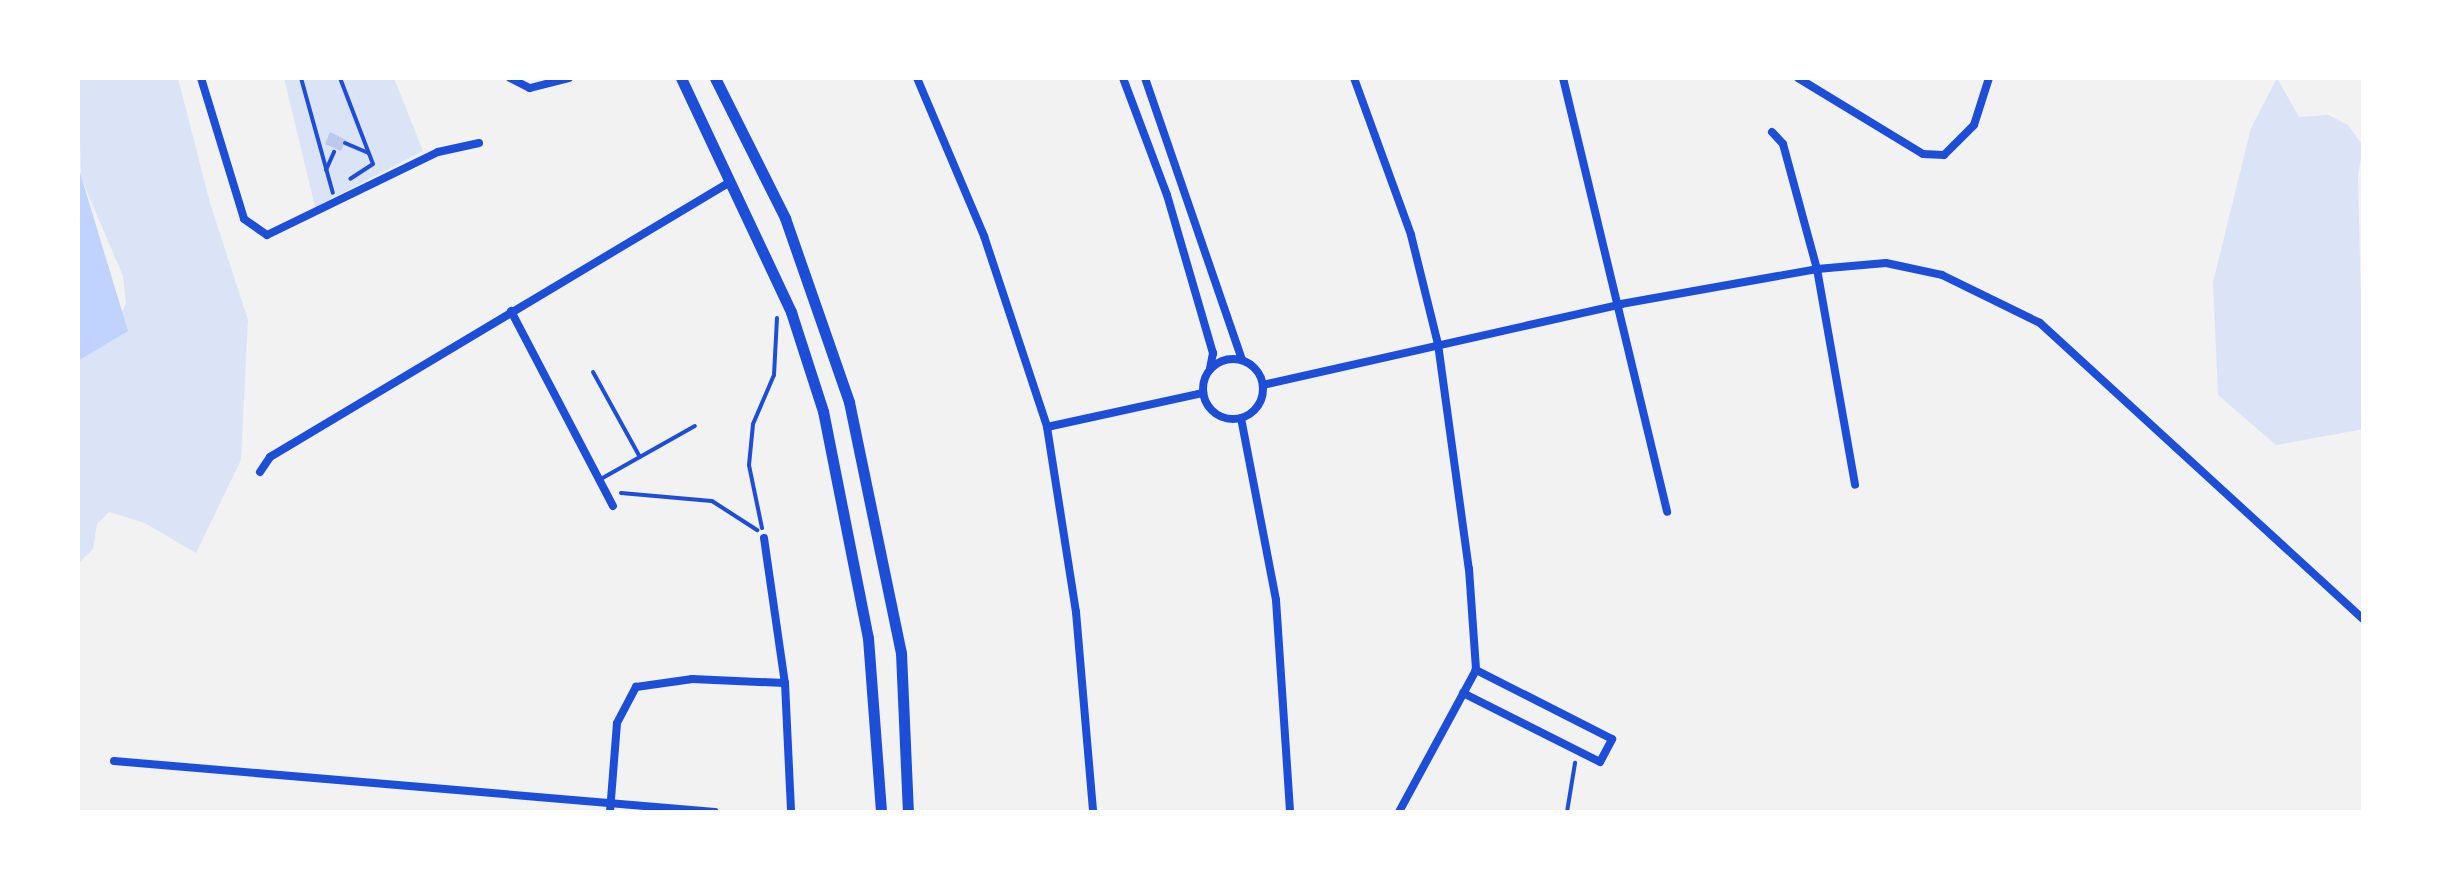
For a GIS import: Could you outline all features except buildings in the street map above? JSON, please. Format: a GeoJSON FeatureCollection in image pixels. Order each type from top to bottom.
{"type":"FeatureCollection","features":[{"type":"Feature","properties":{"kind":"main road"},"geometry":{"type":"LineString","coordinates":[[681,78],[734,180],[792,312],[847,513],[870,656],[880,812]]}},
{"type":"Feature","properties":{"kind":"main road"},"geometry":{"type":"LineString","coordinates":[[716,78],[785,218],[850,402],[901,653],[908,812]]}},
{"type":"Feature","properties":{"kind":"street"},"geometry":{"type":"LineString","coordinates":[[201,78],[252,229],[280,234],[438,152],[479,144]]}},
{"type":"Feature","properties":{"kind":"street"},"geometry":{"type":"LineString","coordinates":[[510,78],[530,88],[569,78]]}},
{"type":"Feature","properties":{"kind":"street"},"geometry":{"type":"LineString","coordinates":[[917,78],[984,236],[1046,428],[1076,612],[1094,812]]}},
{"type":"Feature","properties":{"kind":"street"},"geometry":{"type":"LineString","coordinates":[[1123,78],[1167,195],[1213,354],[1202,393]]}},
{"type":"Feature","properties":{"kind":"street"},"geometry":{"type":"LineString","coordinates":[[1145,78],[1242,360],[1263,385]]}},
{"type":"Feature","properties":{"kind":"street"},"geometry":{"type":"LineString","coordinates":[[1354,78],[1411,235],[1438,344],[1470,569],[1476,670],[1399,812]]}},
{"type":"Feature","properties":{"kind":"street"},"geometry":{"type":"LineString","coordinates":[[1563,78],[1622,304],[1668,512]]}},
{"type":"Feature","properties":{"kind":"street"},"geometry":{"type":"LineString","coordinates":[[1798,78],[1924,154],[1944,155],[1961,144],[1988,78]]}},
{"type":"Feature","properties":{"kind":"street"},"geometry":{"type":"LineString","coordinates":[[1772,132],[1783,144],[1817,269],[1855,486]]}},
{"type":"Feature","properties":{"kind":"street"},"geometry":{"type":"LineString","coordinates":[[260,472],[270,457],[734,180]]}},
{"type":"Feature","properties":{"kind":"street"},"geometry":{"type":"LineString","coordinates":[[1263,385],[1622,304],[1817,269],[1886,263],[1942,275],[2040,323],[2364,620]]}},
{"type":"Feature","properties":{"kind":"street"},"geometry":{"type":"LineString","coordinates":[[511,311],[612,506]]}},
{"type":"Feature","properties":{"kind":"street"},"geometry":{"type":"LineString","coordinates":[[1210,369],[1242,360]]}},
{"type":"Feature","properties":{"kind":"street"},"geometry":{"type":"LineString","coordinates":[[1202,393],[1216,414],[1241,418],[1256,409],[1263,385]]}},
{"type":"Feature","properties":{"kind":"street"},"geometry":{"type":"LineString","coordinates":[[1046,428],[1202,393]]}},
{"type":"Feature","properties":{"kind":"street"},"geometry":{"type":"LineString","coordinates":[[1241,418],[1276,600],[1290,812]]}},
{"type":"Feature","properties":{"kind":"street"},"geometry":{"type":"LineString","coordinates":[[764,538],[785,683],[791,812]]}},
{"type":"Feature","properties":{"kind":"street"},"geometry":{"type":"LineString","coordinates":[[1463,694],[1600,762],[1612,739],[1476,670]]}},
{"type":"Feature","properties":{"kind":"street"},"geometry":{"type":"LineString","coordinates":[[610,808],[618,723],[636,687],[692,679],[785,683]]}},
{"type":"Feature","properties":{"kind":"street"},"geometry":{"type":"LineString","coordinates":[[114,761],[610,808],[714,812]]}},
{"type":"Feature","properties":{"kind":"lane"},"geometry":{"type":"LineString","coordinates":[[592,372],[640,457]]}},
{"type":"Feature","properties":{"kind":"lane"},"geometry":{"type":"LineString","coordinates":[[599,480],[695,426]]}},
{"type":"Feature","properties":{"kind":"path"},"geometry":{"type":"LineString","coordinates":[[302,78],[324,176],[338,204]]}},
{"type":"Feature","properties":{"kind":"path"},"geometry":{"type":"LineString","coordinates":[[340,78],[372,164]]}},
{"type":"Feature","properties":{"kind":"path"},"geometry":{"type":"LineString","coordinates":[[345,143],[368,153]]}},
{"type":"Feature","properties":{"kind":"path"},"geometry":{"type":"LineString","coordinates":[[324,176],[334,152]]}},
{"type":"Feature","properties":{"kind":"path"},"geometry":{"type":"LineString","coordinates":[[764,538],[750,465],[752,424],[774,375],[777,309]]}},
{"type":"Feature","properties":{"kind":"path"},"geometry":{"type":"LineString","coordinates":[[605,492],[712,501],[744,517],[764,538]]}},
{"type":"Feature","properties":{"kind":"path"},"geometry":{"type":"LineString","coordinates":[[1568,812],[1578,751]]}},
{"type":"Feature","properties":{"kind":"shaded area"},"geometry":{"type":"Polygon","coordinates":[[[78,78],[178,78],[210,203],[248,320],[241,460],[196,553],[145,523],[109,512],[97,524],[93,549],[78,564],[78,354],[114,326],[126,304],[123,276],[81,178],[78,78]]]}},
{"type":"Feature","properties":{"kind":"shaded area"},"geometry":{"type":"Polygon","coordinates":[[[284,78],[394,78],[423,151],[315,207],[284,78]]]}},
{"type":"Feature","properties":{"kind":"shaded area"},"geometry":{"type":"Polygon","coordinates":[[[2277,78],[2299,117],[2329,115],[2348,125],[2363,146],[2358,176],[2364,429],[2276,445],[2218,395],[2213,282],[2251,128],[2277,78]]]}},
{"type":"Feature","properties":{"kind":"water"},"geometry":{"type":"Polygon","coordinates":[[[78,166],[128,331],[78,361],[78,166]]]}}]}
